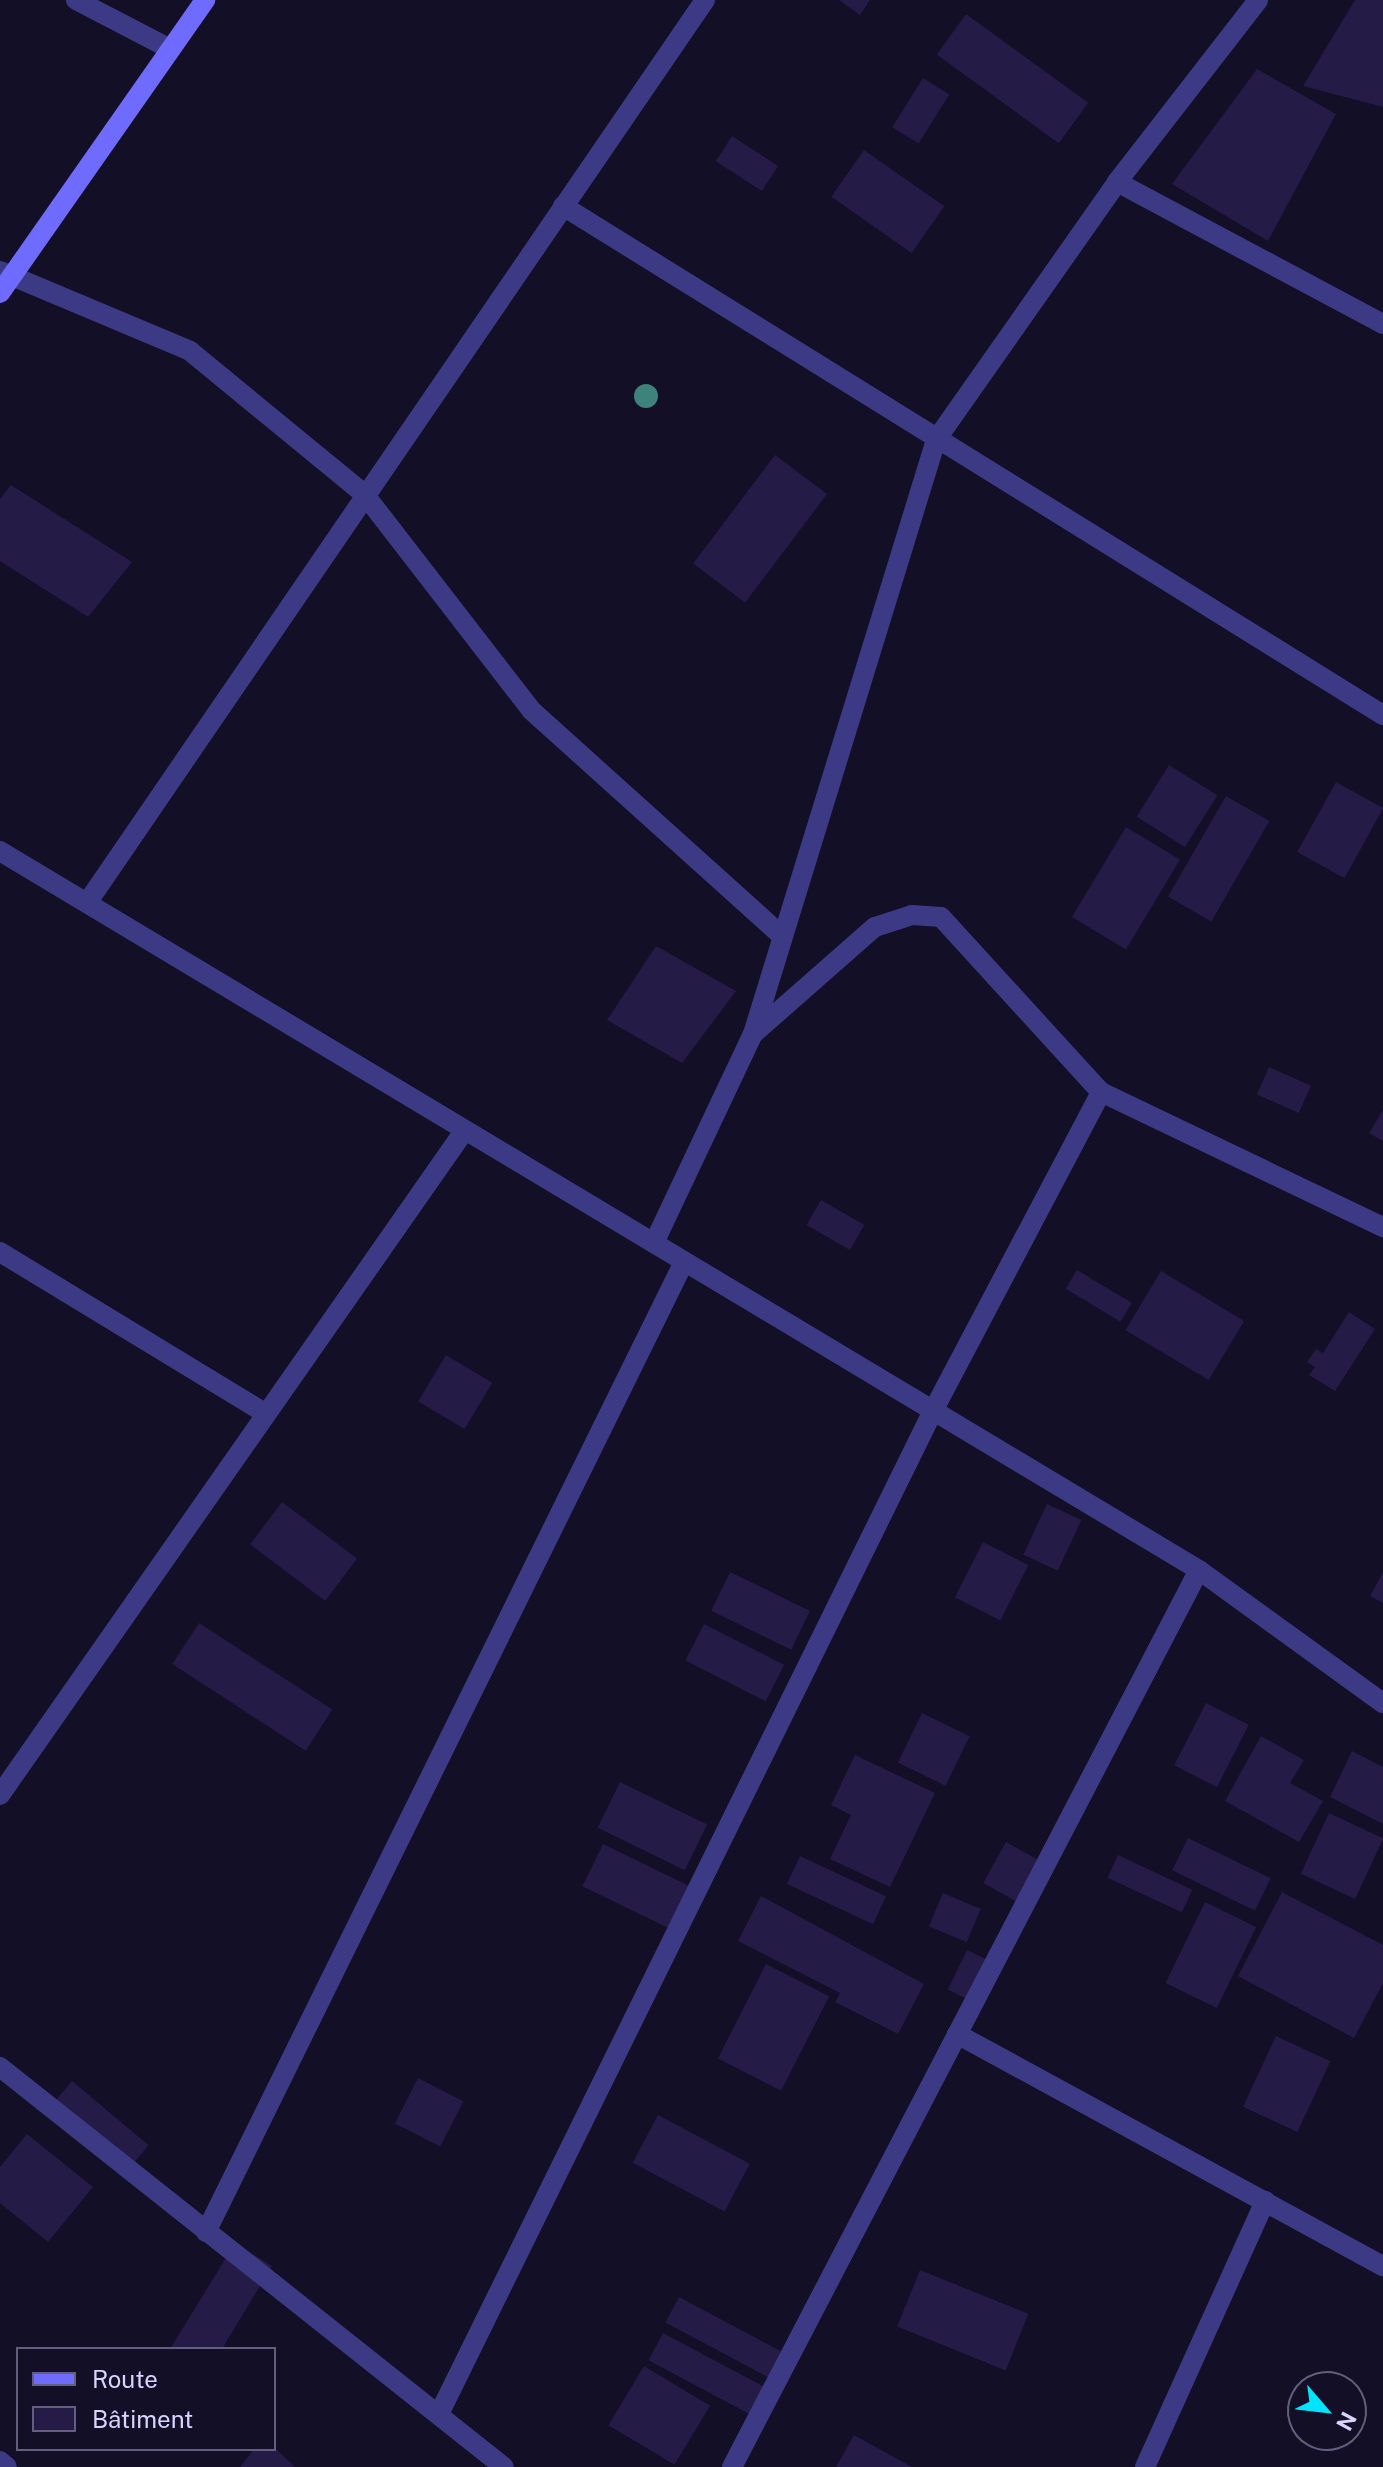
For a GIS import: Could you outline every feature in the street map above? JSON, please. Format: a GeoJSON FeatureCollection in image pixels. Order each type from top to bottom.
{"type":"FeatureCollection","features":[{"type":"Feature","properties":{"kind":"street"},"geometry":{"type":"LineString","coordinates":[[76,0],[170,49]]}},
{"type":"Feature","properties":{"kind":"street"},"geometry":{"type":"LineString","coordinates":[[205,0],[4,280],[190,351],[365,495],[531,710],[781,935]]}},
{"type":"Feature","properties":{"kind":"street"},"geometry":{"type":"LineString","coordinates":[[87,903],[705,0]]}},
{"type":"Feature","properties":{"kind":"street"},"geometry":{"type":"LineString","coordinates":[[654,1243],[753,1034],[936,440],[1117,182],[1258,0]]}},
{"type":"Feature","properties":{"kind":"street"},"geometry":{"type":"LineString","coordinates":[[1117,182],[1383,324]]}},
{"type":"Feature","properties":{"kind":"street"},"geometry":{"type":"LineString","coordinates":[[563,206],[1383,715]]}},
{"type":"Feature","properties":{"kind":"street"},"geometry":{"type":"LineString","coordinates":[[0,851],[1199,1570],[1383,1703]]}},
{"type":"Feature","properties":{"kind":"street"},"geometry":{"type":"LineString","coordinates":[[753,1034],[875,927],[912,915],[941,917],[1101,1092],[1383,1227]]}},
{"type":"Feature","properties":{"kind":"street"},"geometry":{"type":"LineString","coordinates":[[439,2414],[933,1411],[1101,1092]]}},
{"type":"Feature","properties":{"kind":"street"},"geometry":{"type":"LineString","coordinates":[[0,1795],[262,1411],[465,1130]]}},
{"type":"Feature","properties":{"kind":"street"},"geometry":{"type":"LineString","coordinates":[[0,1252],[262,1411]]}},
{"type":"Feature","properties":{"kind":"street"},"geometry":{"type":"LineString","coordinates":[[206,2232],[684,1262]]}},
{"type":"Feature","properties":{"kind":"street"},"geometry":{"type":"LineString","coordinates":[[732,2467],[1199,1570]]}},
{"type":"Feature","properties":{"kind":"street"},"geometry":{"type":"LineString","coordinates":[[957,2034],[1383,2266]]}},
{"type":"Feature","properties":{"kind":"street"},"geometry":{"type":"LineString","coordinates":[[0,2067],[504,2467]]}},
{"type":"Feature","properties":{"kind":"street"},"geometry":{"type":"LineString","coordinates":[[1145,2467],[1265,2201]]}},
{"type":"Feature","properties":{"kind":"street"},"geometry":{"type":"LineString","coordinates":[[0,2461],[7,2467]]}},
{"type":"Feature","properties":{"kind":"building"},"geometry":{"type":"Polygon","coordinates":[[[839,0],[870,0],[860,15],[839,0]]]}},
{"type":"Feature","properties":{"kind":"building"},"geometry":{"type":"Polygon","coordinates":[[[1355,0],[1383,0],[1383,107],[1303,86],[1355,0]]]}},
{"type":"Feature","properties":{"kind":"building"},"geometry":{"type":"Polygon","coordinates":[[[966,14],[1088,103],[1059,143],[937,54],[966,14]]]}},
{"type":"Feature","properties":{"kind":"building"},"geometry":{"type":"Polygon","coordinates":[[[1257,69],[1336,114],[1268,241],[1172,184],[1257,69]]]}},
{"type":"Feature","properties":{"kind":"building"},"geometry":{"type":"Polygon","coordinates":[[[923,78],[949,94],[919,144],[892,127],[923,78]]]}},
{"type":"Feature","properties":{"kind":"building"},"geometry":{"type":"Polygon","coordinates":[[[732,136],[778,166],[762,191],[716,161],[732,136]]]}},
{"type":"Feature","properties":{"kind":"building"},"geometry":{"type":"Polygon","coordinates":[[[864,150],[944,206],[912,253],[831,197],[864,150]]]}},
{"type":"Feature","properties":{"kind":"building"},"geometry":{"type":"Polygon","coordinates":[[[775,455],[827,494],[745,603],[693,564],[775,455]]]}},
{"type":"Feature","properties":{"kind":"building"},"geometry":{"type":"Polygon","coordinates":[[[11,485],[132,562],[88,617],[0,561],[0,499],[11,485]]]}},
{"type":"Feature","properties":{"kind":"building"},"geometry":{"type":"Polygon","coordinates":[[[1169,765],[1217,795],[1185,847],[1137,817],[1169,765]]]}},
{"type":"Feature","properties":{"kind":"building"},"geometry":{"type":"Polygon","coordinates":[[[1336,782],[1383,808],[1344,878],[1297,852],[1336,782]]]}},
{"type":"Feature","properties":{"kind":"building"},"geometry":{"type":"Polygon","coordinates":[[[1226,796],[1269,821],[1211,921],[1168,896],[1226,796]]]}},
{"type":"Feature","properties":{"kind":"building"},"geometry":{"type":"Polygon","coordinates":[[[1126,827],[1180,859],[1126,949],[1072,917],[1126,827]]]}},
{"type":"Feature","properties":{"kind":"building"},"geometry":{"type":"Polygon","coordinates":[[[656,946],[736,991],[682,1063],[607,1020],[656,946]]]}},
{"type":"Feature","properties":{"kind":"building"},"geometry":{"type":"Polygon","coordinates":[[[1269,1067],[1311,1086],[1299,1113],[1257,1094],[1269,1067]]]}},
{"type":"Feature","properties":{"kind":"building"},"geometry":{"type":"Polygon","coordinates":[[[1383,1110],[1383,1141],[1369,1133],[1383,1110]]]}},
{"type":"Feature","properties":{"kind":"building"},"geometry":{"type":"Polygon","coordinates":[[[821,1200],[864,1225],[850,1250],[806,1225],[821,1200]]]}},
{"type":"Feature","properties":{"kind":"building"},"geometry":{"type":"Polygon","coordinates":[[[1077,1270],[1132,1303],[1121,1322],[1066,1289],[1077,1270]]]}},
{"type":"Feature","properties":{"kind":"building"},"geometry":{"type":"Polygon","coordinates":[[[1161,1271],[1244,1321],[1209,1380],[1125,1330],[1161,1271]]]}},
{"type":"Feature","properties":{"kind":"building"},"geometry":{"type":"Polygon","coordinates":[[[1349,1312],[1375,1329],[1335,1391],[1309,1375],[1315,1367],[1307,1362],[1316,1349],[1323,1353],[1349,1312]]]}},
{"type":"Feature","properties":{"kind":"building"},"geometry":{"type":"Polygon","coordinates":[[[446,1355],[492,1383],[464,1429],[418,1401],[446,1355]]]}},
{"type":"Feature","properties":{"kind":"building"},"geometry":{"type":"Polygon","coordinates":[[[282,1502],[357,1559],[325,1601],[250,1544],[282,1502]]]}},
{"type":"Feature","properties":{"kind":"building"},"geometry":{"type":"Polygon","coordinates":[[[1047,1504],[1081,1520],[1058,1571],[1023,1555],[1047,1504]]]}},
{"type":"Feature","properties":{"kind":"building"},"geometry":{"type":"Polygon","coordinates":[[[983,1542],[1028,1565],[1000,1620],[955,1597],[983,1542]]]}},
{"type":"Feature","properties":{"kind":"building"},"geometry":{"type":"Polygon","coordinates":[[[730,1572],[810,1611],[791,1650],[711,1611],[730,1572]]]}},
{"type":"Feature","properties":{"kind":"building"},"geometry":{"type":"Polygon","coordinates":[[[1383,1572],[1383,1603],[1370,1596],[1383,1572]]]}},
{"type":"Feature","properties":{"kind":"building"},"geometry":{"type":"Polygon","coordinates":[[[199,1623],[332,1710],[306,1751],[172,1664],[199,1623]]]}},
{"type":"Feature","properties":{"kind":"building"},"geometry":{"type":"Polygon","coordinates":[[[704,1624],[784,1665],[766,1701],[685,1661],[704,1624]]]}},
{"type":"Feature","properties":{"kind":"building"},"geometry":{"type":"Polygon","coordinates":[[[1206,1703],[1249,1725],[1217,1787],[1174,1765],[1206,1703]]]}},
{"type":"Feature","properties":{"kind":"building"},"geometry":{"type":"Polygon","coordinates":[[[922,1713],[970,1736],[946,1786],[898,1762],[922,1713]]]}},
{"type":"Feature","properties":{"kind":"building"},"geometry":{"type":"Polygon","coordinates":[[[1261,1736],[1304,1760],[1290,1783],[1323,1801],[1299,1842],[1225,1801],[1261,1736]]]}},
{"type":"Feature","properties":{"kind":"building"},"geometry":{"type":"Polygon","coordinates":[[[1352,1751],[1383,1767],[1383,1824],[1330,1797],[1352,1751]]]}},
{"type":"Feature","properties":{"kind":"building"},"geometry":{"type":"Polygon","coordinates":[[[855,1755],[935,1793],[890,1887],[830,1859],[851,1815],[831,1805],[855,1755]]]}},
{"type":"Feature","properties":{"kind":"building"},"geometry":{"type":"Polygon","coordinates":[[[620,1782],[707,1825],[685,1870],[598,1828],[620,1782]]]}},
{"type":"Feature","properties":{"kind":"building"},"geometry":{"type":"Polygon","coordinates":[[[1329,1813],[1383,1838],[1355,1899],[1301,1874],[1329,1813]]]}},
{"type":"Feature","properties":{"kind":"building"},"geometry":{"type":"Polygon","coordinates":[[[1188,1838],[1271,1878],[1255,1911],[1172,1870],[1188,1838]]]}},
{"type":"Feature","properties":{"kind":"building"},"geometry":{"type":"Polygon","coordinates":[[[1006,1842],[1046,1864],[1023,1905],[983,1883],[1006,1842]]]}},
{"type":"Feature","properties":{"kind":"building"},"geometry":{"type":"Polygon","coordinates":[[[603,1844],[696,1890],[676,1932],[582,1886],[603,1844]]]}},
{"type":"Feature","properties":{"kind":"building"},"geometry":{"type":"Polygon","coordinates":[[[1118,1855],[1192,1890],[1182,1912],[1107,1878],[1118,1855]]]}},
{"type":"Feature","properties":{"kind":"building"},"geometry":{"type":"Polygon","coordinates":[[[800,1856],[886,1896],[873,1924],[787,1884],[800,1856]]]}},
{"type":"Feature","properties":{"kind":"building"},"geometry":{"type":"Polygon","coordinates":[[[1282,1892],[1383,1945],[1383,1983],[1354,2038],[1238,1976],[1282,1892]]]}},
{"type":"Feature","properties":{"kind":"building"},"geometry":{"type":"Polygon","coordinates":[[[943,1893],[981,1909],[967,1942],[929,1926],[943,1893]]]}},
{"type":"Feature","properties":{"kind":"building"},"geometry":{"type":"Polygon","coordinates":[[[761,1896],[924,1984],[898,2034],[835,2002],[840,1993],[738,1941],[761,1896]]]}},
{"type":"Feature","properties":{"kind":"building"},"geometry":{"type":"Polygon","coordinates":[[[1205,1902],[1256,1927],[1217,2008],[1166,1983],[1205,1902]]]}},
{"type":"Feature","properties":{"kind":"building"},"geometry":{"type":"Polygon","coordinates":[[[967,1950],[1002,1967],[983,2007],[948,1990],[967,1950]]]}},
{"type":"Feature","properties":{"kind":"building"},"geometry":{"type":"Polygon","coordinates":[[[766,1964],[829,1996],[781,2091],[718,2058],[766,1964]]]}},
{"type":"Feature","properties":{"kind":"building"},"geometry":{"type":"Polygon","coordinates":[[[1276,2036],[1330,2061],[1297,2132],[1243,2107],[1276,2036]]]}},
{"type":"Feature","properties":{"kind":"building"},"geometry":{"type":"Polygon","coordinates":[[[418,2078],[463,2101],[440,2147],[395,2123],[418,2078]]]}},
{"type":"Feature","properties":{"kind":"building"},"geometry":{"type":"Polygon","coordinates":[[[72,2081],[149,2145],[125,2174],[48,2109],[72,2081]]]}},
{"type":"Feature","properties":{"kind":"building"},"geometry":{"type":"Polygon","coordinates":[[[658,2115],[750,2164],[724,2212],[633,2163],[658,2115]]]}},
{"type":"Feature","properties":{"kind":"building"},"geometry":{"type":"Polygon","coordinates":[[[27,2134],[93,2187],[48,2242],[0,2203],[0,2167],[27,2134]]]}},
{"type":"Feature","properties":{"kind":"building"},"geometry":{"type":"Polygon","coordinates":[[[235,2243],[272,2266],[223,2347],[171,2347],[235,2243]]]}},
{"type":"Feature","properties":{"kind":"building"},"geometry":{"type":"Polygon","coordinates":[[[920,2270],[1028,2314],[1006,2370],[897,2327],[920,2270]]]}},
{"type":"Feature","properties":{"kind":"building"},"geometry":{"type":"Polygon","coordinates":[[[679,2297],[788,2355],[774,2380],[665,2323],[679,2297]]]}},
{"type":"Feature","properties":{"kind":"building"},"geometry":{"type":"Polygon","coordinates":[[[663,2333],[771,2390],[756,2418],[648,2360],[663,2333]]]}},
{"type":"Feature","properties":{"kind":"building"},"geometry":{"type":"Polygon","coordinates":[[[644,2366],[710,2406],[674,2465],[608,2425],[644,2366]]]}},
{"type":"Feature","properties":{"kind":"building"},"geometry":{"type":"Polygon","coordinates":[[[854,2435],[912,2467],[836,2467],[854,2435]]]}},
{"type":"Feature","properties":{"kind":"building"},"geometry":{"type":"Polygon","coordinates":[[[276,2449],[295,2467],[240,2467],[252,2451],[276,2449]]]}}]}
